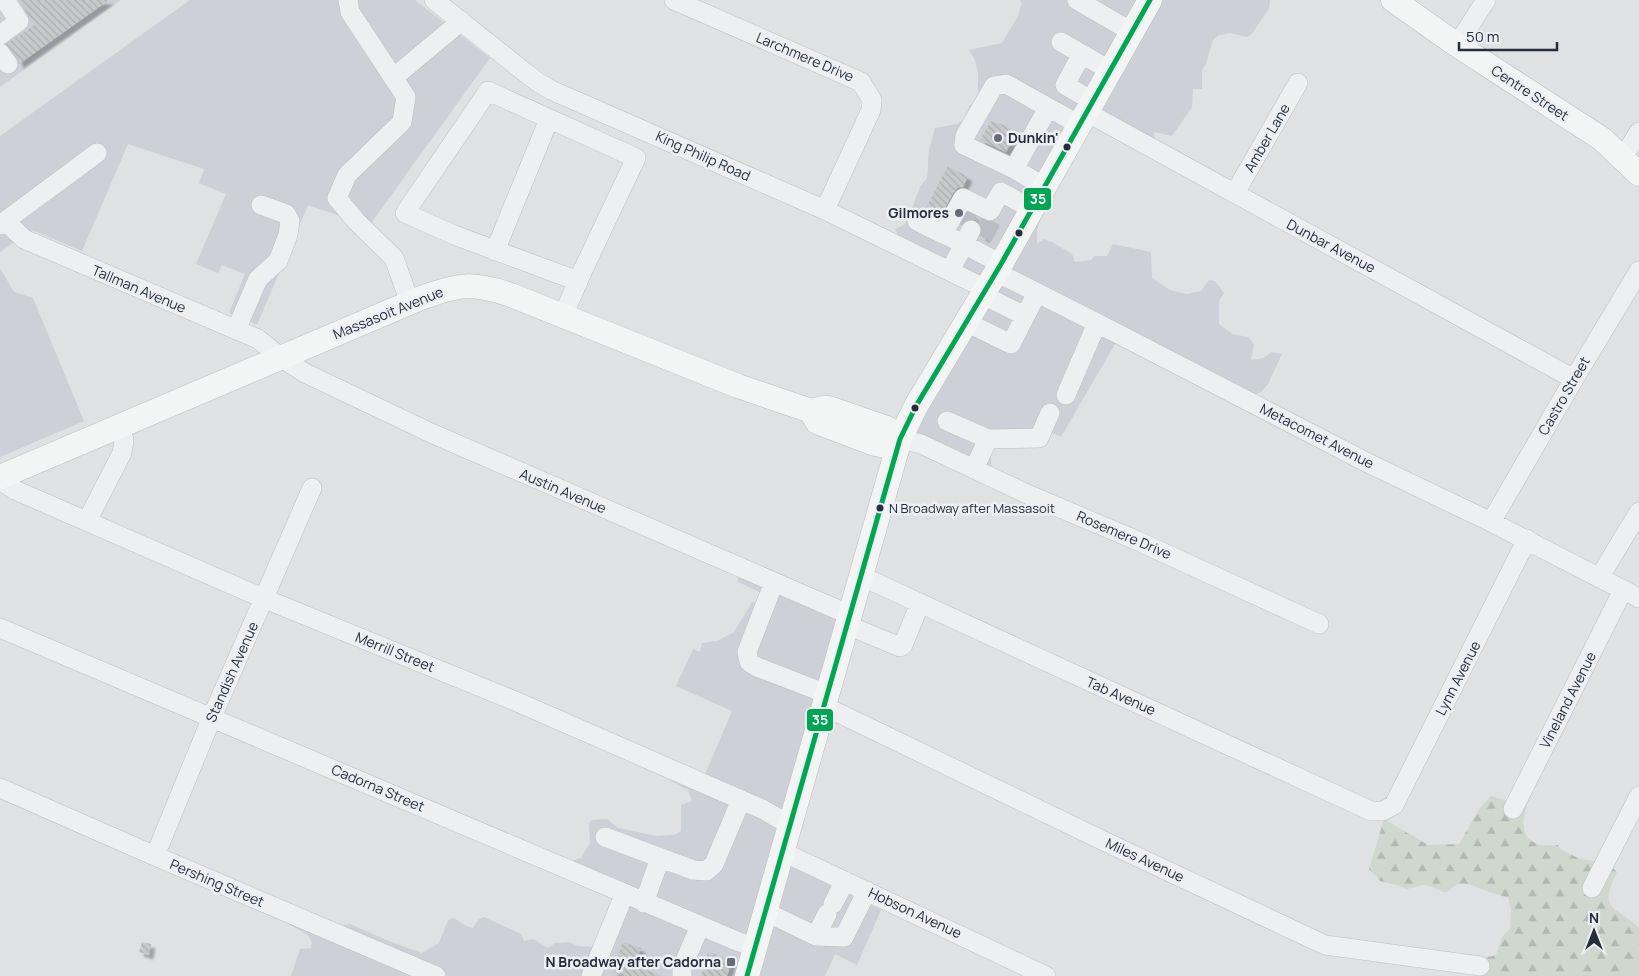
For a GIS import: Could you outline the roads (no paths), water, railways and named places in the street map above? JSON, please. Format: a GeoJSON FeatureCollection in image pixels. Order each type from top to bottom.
{"type":"FeatureCollection","features":[{"type":"Feature","properties":{"kind":"main road"},"geometry":{"type":"LineString","coordinates":[[747,976],[900,439],[916,406],[992,280],[1150,0]]}},
{"type":"Feature","properties":{"kind":"main road","name":"Centre Street"},"geometry":{"type":"LineString","coordinates":[[1393,0],[1457,45],[1602,139],[1631,166]]}},
{"type":"Feature","properties":{"kind":"main road","name":"Massasoit Avenue"},"geometry":{"type":"LineString","coordinates":[[0,479],[119,426],[410,303],[449,288],[475,285],[504,292],[738,386],[811,411],[829,408],[888,428],[900,439]]}},
{"type":"Feature","properties":{"kind":"street"},"geometry":{"type":"LineString","coordinates":[[0,35],[19,21],[5,0]]}},
{"type":"Feature","properties":{"kind":"street"},"geometry":{"type":"LineString","coordinates":[[348,0],[350,12],[406,97],[402,122],[347,175],[337,198],[356,221],[394,258],[410,303]]}},
{"type":"Feature","properties":{"kind":"street","name":"Larchmere Drive"},"geometry":{"type":"LineString","coordinates":[[674,0],[861,82],[872,100],[871,110],[825,210]]}},
{"type":"Feature","properties":{"kind":"street"},"geometry":{"type":"LineString","coordinates":[[1076,0],[1132,32]]}},
{"type":"Feature","properties":{"kind":"street"},"geometry":{"type":"LineString","coordinates":[[1457,45],[1486,0]]}},
{"type":"Feature","properties":{"kind":"street","name":"King Philip Road"},"geometry":{"type":"LineString","coordinates":[[437,1],[536,81],[551,90],[825,210],[950,271],[992,280]]}},
{"type":"Feature","properties":{"kind":"street"},"geometry":{"type":"LineString","coordinates":[[393,78],[460,20]]}},
{"type":"Feature","properties":{"kind":"street"},"geometry":{"type":"LineString","coordinates":[[1061,42],[1111,71]]}},
{"type":"Feature","properties":{"kind":"street"},"geometry":{"type":"LineString","coordinates":[[1082,54],[1065,85],[1087,114]]}},
{"type":"Feature","properties":{"kind":"street"},"geometry":{"type":"LineString","coordinates":[[1045,187],[1014,169],[964,145],[965,136],[994,86],[1006,84],[1048,108],[1087,114]]}},
{"type":"Feature","properties":{"kind":"street","name":"Amber Lane"},"geometry":{"type":"LineString","coordinates":[[1236,193],[1298,84]]}},
{"type":"Feature","properties":{"kind":"street"},"geometry":{"type":"LineString","coordinates":[[563,316],[636,158],[488,91],[405,213],[454,236],[578,281]]}},
{"type":"Feature","properties":{"kind":"street"},"geometry":{"type":"LineString","coordinates":[[1014,169],[1048,108]]}},
{"type":"Feature","properties":{"kind":"street","name":"Dunbar Avenue"},"geometry":{"type":"LineString","coordinates":[[1087,114],[1236,193],[1574,379]]}},
{"type":"Feature","properties":{"kind":"street"},"geometry":{"type":"LineString","coordinates":[[495,251],[549,119]]}},
{"type":"Feature","properties":{"kind":"street"},"geometry":{"type":"LineString","coordinates":[[1631,166],[1639,132]]}},
{"type":"Feature","properties":{"kind":"street"},"geometry":{"type":"LineString","coordinates":[[3,223],[97,153]]}},
{"type":"Feature","properties":{"kind":"street"},"geometry":{"type":"LineString","coordinates":[[950,271],[964,237],[963,198],[981,210],[1001,192],[1032,209]]}},
{"type":"Feature","properties":{"kind":"street"},"geometry":{"type":"LineString","coordinates":[[236,330],[258,279],[278,261],[288,235],[290,220],[286,214],[261,204]]}},
{"type":"Feature","properties":{"kind":"street"},"geometry":{"type":"LineString","coordinates":[[917,221],[964,237],[992,280],[1025,316]]}},
{"type":"Feature","properties":{"kind":"street","name":"Tallman Avenue"},"geometry":{"type":"LineString","coordinates":[[3,223],[24,239],[258,339],[280,357]]}},
{"type":"Feature","properties":{"kind":"street","name":"Castro Street"},"geometry":{"type":"LineString","coordinates":[[1491,522],[1639,271]]}},
{"type":"Feature","properties":{"kind":"street","name":"Metacomet Avenue"},"geometry":{"type":"LineString","coordinates":[[992,280],[1037,293],[1368,463],[1527,539],[1631,594]]}},
{"type":"Feature","properties":{"kind":"street"},"geometry":{"type":"LineString","coordinates":[[966,322],[1011,344],[1037,293]]}},
{"type":"Feature","properties":{"kind":"street"},"geometry":{"type":"LineString","coordinates":[[1066,395],[1097,323]]}},
{"type":"Feature","properties":{"kind":"street","name":"Austin Avenue"},"geometry":{"type":"LineString","coordinates":[[280,357],[305,373],[422,429],[774,582],[900,647],[903,645],[920,603]]}},
{"type":"Feature","properties":{"kind":"street"},"geometry":{"type":"LineString","coordinates":[[947,421],[988,439],[1038,438],[1050,413]]}},
{"type":"Feature","properties":{"kind":"street"},"geometry":{"type":"LineString","coordinates":[[87,522],[122,452],[124,440],[119,426]]}},
{"type":"Feature","properties":{"kind":"street","name":"Rosemere Drive"},"geometry":{"type":"LineString","coordinates":[[900,439],[922,444],[1027,494],[1138,541],[1319,624]]}},
{"type":"Feature","properties":{"kind":"street"},"geometry":{"type":"LineString","coordinates":[[974,468],[988,439]]}},
{"type":"Feature","properties":{"kind":"street","name":"Merrill Street"},"geometry":{"type":"LineString","coordinates":[[0,479],[15,490],[87,522],[265,599],[515,701],[742,800],[790,825]]}},
{"type":"Feature","properties":{"kind":"street","name":"Standish Avenue"},"geometry":{"type":"LineString","coordinates":[[155,856],[212,717],[312,488]]}},
{"type":"Feature","properties":{"kind":"street"},"geometry":{"type":"LineString","coordinates":[[1600,578],[1639,512]]}},
{"type":"Feature","properties":{"kind":"street","name":"Lynn Avenue"},"geometry":{"type":"LineString","coordinates":[[1383,811],[1394,805],[1527,539]]}},
{"type":"Feature","properties":{"kind":"street","name":"Tab Avenue"},"geometry":{"type":"LineString","coordinates":[[861,576],[1371,811],[1383,811]]}},
{"type":"Feature","properties":{"kind":"street","name":"Miles Avenue"},"geometry":{"type":"LineString","coordinates":[[774,582],[747,652],[749,662],[756,667],[825,700],[1092,836],[1325,945],[1480,966]]}},
{"type":"Feature","properties":{"kind":"street","name":"Vineland Avenue"},"geometry":{"type":"LineString","coordinates":[[1513,809],[1631,594]]}},
{"type":"Feature","properties":{"kind":"street","name":"Cadorna Street"},"geometry":{"type":"LineString","coordinates":[[0,628],[212,717],[624,895],[739,942],[756,947]]}},
{"type":"Feature","properties":{"kind":"street","name":"Pershing Street"},"geometry":{"type":"LineString","coordinates":[[0,788],[436,976]]}},
{"type":"Feature","properties":{"kind":"street"},"geometry":{"type":"LineString","coordinates":[[1592,888],[1639,796]]}},
{"type":"Feature","properties":{"kind":"street"},"geometry":{"type":"LineString","coordinates":[[605,837],[693,870],[706,871],[714,864],[742,800]]}},
{"type":"Feature","properties":{"kind":"street","name":"Hobson Avenue"},"geometry":{"type":"LineString","coordinates":[[782,852],[1046,976]]}},
{"type":"Feature","properties":{"kind":"street"},"geometry":{"type":"LineString","coordinates":[[644,903],[660,858]]}},
{"type":"Feature","properties":{"kind":"street"},"geometry":{"type":"LineString","coordinates":[[816,936],[845,881]]}},
{"type":"Feature","properties":{"kind":"street"},"geometry":{"type":"LineString","coordinates":[[766,912],[816,936],[844,938],[867,891]]}},
{"type":"Feature","properties":{"kind":"street"},"geometry":{"type":"LineString","coordinates":[[591,976],[624,895]]}},
{"type":"Feature","properties":{"kind":"street"},"geometry":{"type":"LineString","coordinates":[[682,976],[682,968],[700,926]]}},
{"type":"Feature","properties":{"kind":"tunnel"},"geometry":{"type":"LineString","coordinates":[[961,225],[970,207]]}},
{"type":"Feature","properties":{"kind":"tunnel"},"geometry":{"type":"LineString","coordinates":[[982,237],[992,219]]}},
{"type":"Feature","properties":{"kind":"place","name":"Dunkin'"},"geometry":{"type":"Point","coordinates":[998,138]}},
{"type":"Feature","properties":{"kind":"place","name":"Gilmores"},"geometry":{"type":"Point","coordinates":[959,213]}},
{"type":"Feature","properties":{"kind":"place","name":"N Broadway after Massasoit"},"geometry":{"type":"Point","coordinates":[880,508]}},
{"type":"Feature","properties":{"kind":"place","name":"N Broadway after Cadorna"},"geometry":{"type":"Point","coordinates":[731,962]}}]}
